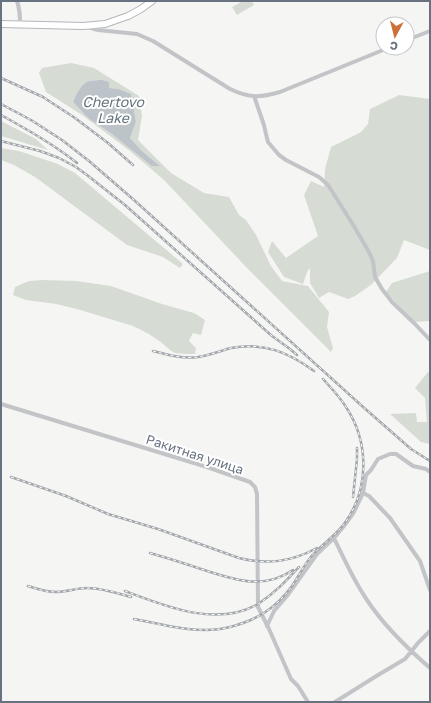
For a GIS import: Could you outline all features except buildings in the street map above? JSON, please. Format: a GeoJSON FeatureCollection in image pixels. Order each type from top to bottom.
{"type":"FeatureCollection","features":[{"type":"Feature","properties":{"kind":"main road"},"geometry":{"type":"LineString","coordinates":[[1,24],[83,26],[105,24],[135,13],[152,1]]}},
{"type":"Feature","properties":{"kind":"street"},"geometry":{"type":"LineString","coordinates":[[17,1],[20,8],[20,24]]}},
{"type":"Feature","properties":{"kind":"street"},"geometry":{"type":"LineString","coordinates":[[83,26],[98,30],[137,34],[145,37],[230,89],[254,96],[280,92],[375,53]]}},
{"type":"Feature","properties":{"kind":"street"},"geometry":{"type":"LineString","coordinates":[[415,37],[430,31]]}},
{"type":"Feature","properties":{"kind":"street"},"geometry":{"type":"LineString","coordinates":[[254,96],[268,142],[278,154],[286,160],[319,177],[328,185],[369,252],[373,261],[376,277],[382,289],[392,302],[430,340]]}},
{"type":"Feature","properties":{"kind":"street","name":"Ракитная улица"},"geometry":{"type":"LineString","coordinates":[[1,404],[207,467],[250,482],[255,487],[257,494],[258,607],[291,679],[298,686],[308,702]]}},
{"type":"Feature","properties":{"kind":"street"},"geometry":{"type":"LineString","coordinates":[[267,626],[274,611],[287,596],[317,554],[334,538],[354,512],[363,493],[366,475],[378,459],[390,454],[396,454],[413,466],[426,468],[430,472]]}},
{"type":"Feature","properties":{"kind":"street"},"geometry":{"type":"LineString","coordinates":[[363,493],[369,496],[390,518],[420,561],[430,590]]}},
{"type":"Feature","properties":{"kind":"street"},"geometry":{"type":"LineString","coordinates":[[334,538],[357,585],[380,618],[411,651],[430,668]]}},
{"type":"Feature","properties":{"kind":"street"},"geometry":{"type":"LineString","coordinates":[[335,702],[405,659],[430,631]]}},
{"type":"Feature","properties":{"kind":"shaded area"},"geometry":{"type":"Polygon","coordinates":[[[243,1],[252,1],[254,5],[237,15],[232,7],[243,1]]]}},
{"type":"Feature","properties":{"kind":"shaded area"},"geometry":{"type":"Polygon","coordinates":[[[71,63],[94,68],[139,96],[142,116],[138,140],[171,173],[204,193],[229,197],[239,215],[246,220],[256,235],[271,266],[282,281],[308,286],[329,312],[327,327],[333,348],[331,352],[247,268],[164,180],[130,151],[82,115],[46,92],[39,73],[42,68],[71,63]],[[101,80],[86,82],[79,90],[73,102],[88,118],[159,165],[142,151],[130,138],[136,122],[131,94],[119,89],[109,88],[109,82],[101,80]]]}},
{"type":"Feature","properties":{"kind":"shaded area"},"geometry":{"type":"Polygon","coordinates":[[[399,95],[430,99],[430,250],[404,240],[397,258],[371,285],[355,296],[348,299],[329,292],[319,298],[310,283],[310,268],[303,284],[284,277],[268,252],[272,241],[286,258],[318,236],[304,195],[311,181],[324,187],[325,169],[331,147],[361,132],[368,124],[370,109],[399,95]]]}},
{"type":"Feature","properties":{"kind":"shaded area"},"geometry":{"type":"Polygon","coordinates":[[[1,121],[36,139],[48,150],[1,136],[1,121]]]}},
{"type":"Feature","properties":{"kind":"shaded area"},"geometry":{"type":"Polygon","coordinates":[[[1,148],[19,151],[58,164],[75,173],[183,264],[180,268],[163,257],[127,245],[35,177],[14,165],[1,160],[1,148]]]}},
{"type":"Feature","properties":{"kind":"shaded area"},"geometry":{"type":"Polygon","coordinates":[[[430,271],[430,321],[414,322],[386,292],[392,283],[430,271]]]}},
{"type":"Feature","properties":{"kind":"shaded area"},"geometry":{"type":"Polygon","coordinates":[[[29,281],[76,281],[111,286],[162,304],[194,313],[205,320],[201,335],[193,333],[189,341],[196,348],[195,354],[175,353],[149,334],[133,326],[77,309],[56,304],[26,300],[13,295],[15,287],[29,281]]]}},
{"type":"Feature","properties":{"kind":"shaded area"},"geometry":{"type":"Polygon","coordinates":[[[428,372],[430,372],[430,444],[421,442],[390,414],[416,413],[417,422],[427,422],[425,398],[415,388],[428,372]]]}},
{"type":"Feature","properties":{"kind":"water","name":"Chertovo Lake"},"geometry":{"type":"Polygon","coordinates":[[[103,80],[109,82],[109,88],[119,89],[131,94],[136,122],[130,138],[142,151],[160,166],[152,166],[112,134],[88,118],[73,102],[79,90],[86,82],[103,80]]]}},
{"type":"Feature","properties":{"kind":"railway"},"geometry":{"type":"LineString","coordinates":[[1,78],[43,97],[75,118],[108,143],[133,165]]}},
{"type":"Feature","properties":{"kind":"railway"},"geometry":{"type":"LineString","coordinates":[[1,104],[31,120],[62,140],[89,161],[362,406],[411,449],[430,461]]}},
{"type":"Feature","properties":{"kind":"railway"},"geometry":{"type":"LineString","coordinates":[[1,115],[50,143],[77,163]]}},
{"type":"Feature","properties":{"kind":"railway"},"geometry":{"type":"LineString","coordinates":[[1,141],[40,151],[59,158],[76,167],[125,205],[272,336],[297,355]]}},
{"type":"Feature","properties":{"kind":"railway"},"geometry":{"type":"LineString","coordinates":[[153,351],[176,356],[198,357],[231,348],[254,346],[275,350],[285,354],[314,371]]}},
{"type":"Feature","properties":{"kind":"railway"},"geometry":{"type":"LineString","coordinates":[[134,619],[195,630],[219,629],[249,621],[272,607],[286,594],[310,558],[344,524],[359,496],[363,466],[362,450],[354,421],[341,400],[323,379]]}},
{"type":"Feature","properties":{"kind":"railway"},"geometry":{"type":"LineString","coordinates":[[353,497],[357,448]]}},
{"type":"Feature","properties":{"kind":"railway"},"geometry":{"type":"LineString","coordinates":[[11,477],[66,496],[108,514],[158,529],[239,558],[269,562],[279,561],[307,553],[317,548]]}},
{"type":"Feature","properties":{"kind":"railway"},"geometry":{"type":"LineString","coordinates":[[150,553],[225,576],[247,581],[259,582],[270,580],[293,570]]}},
{"type":"Feature","properties":{"kind":"railway"},"geometry":{"type":"LineString","coordinates":[[125,591],[157,603],[191,612],[225,614],[242,611],[258,604],[275,592],[299,567]]}},
{"type":"Feature","properties":{"kind":"railway"},"geometry":{"type":"LineString","coordinates":[[28,586],[45,591],[56,592],[93,588],[131,597]]}}]}
